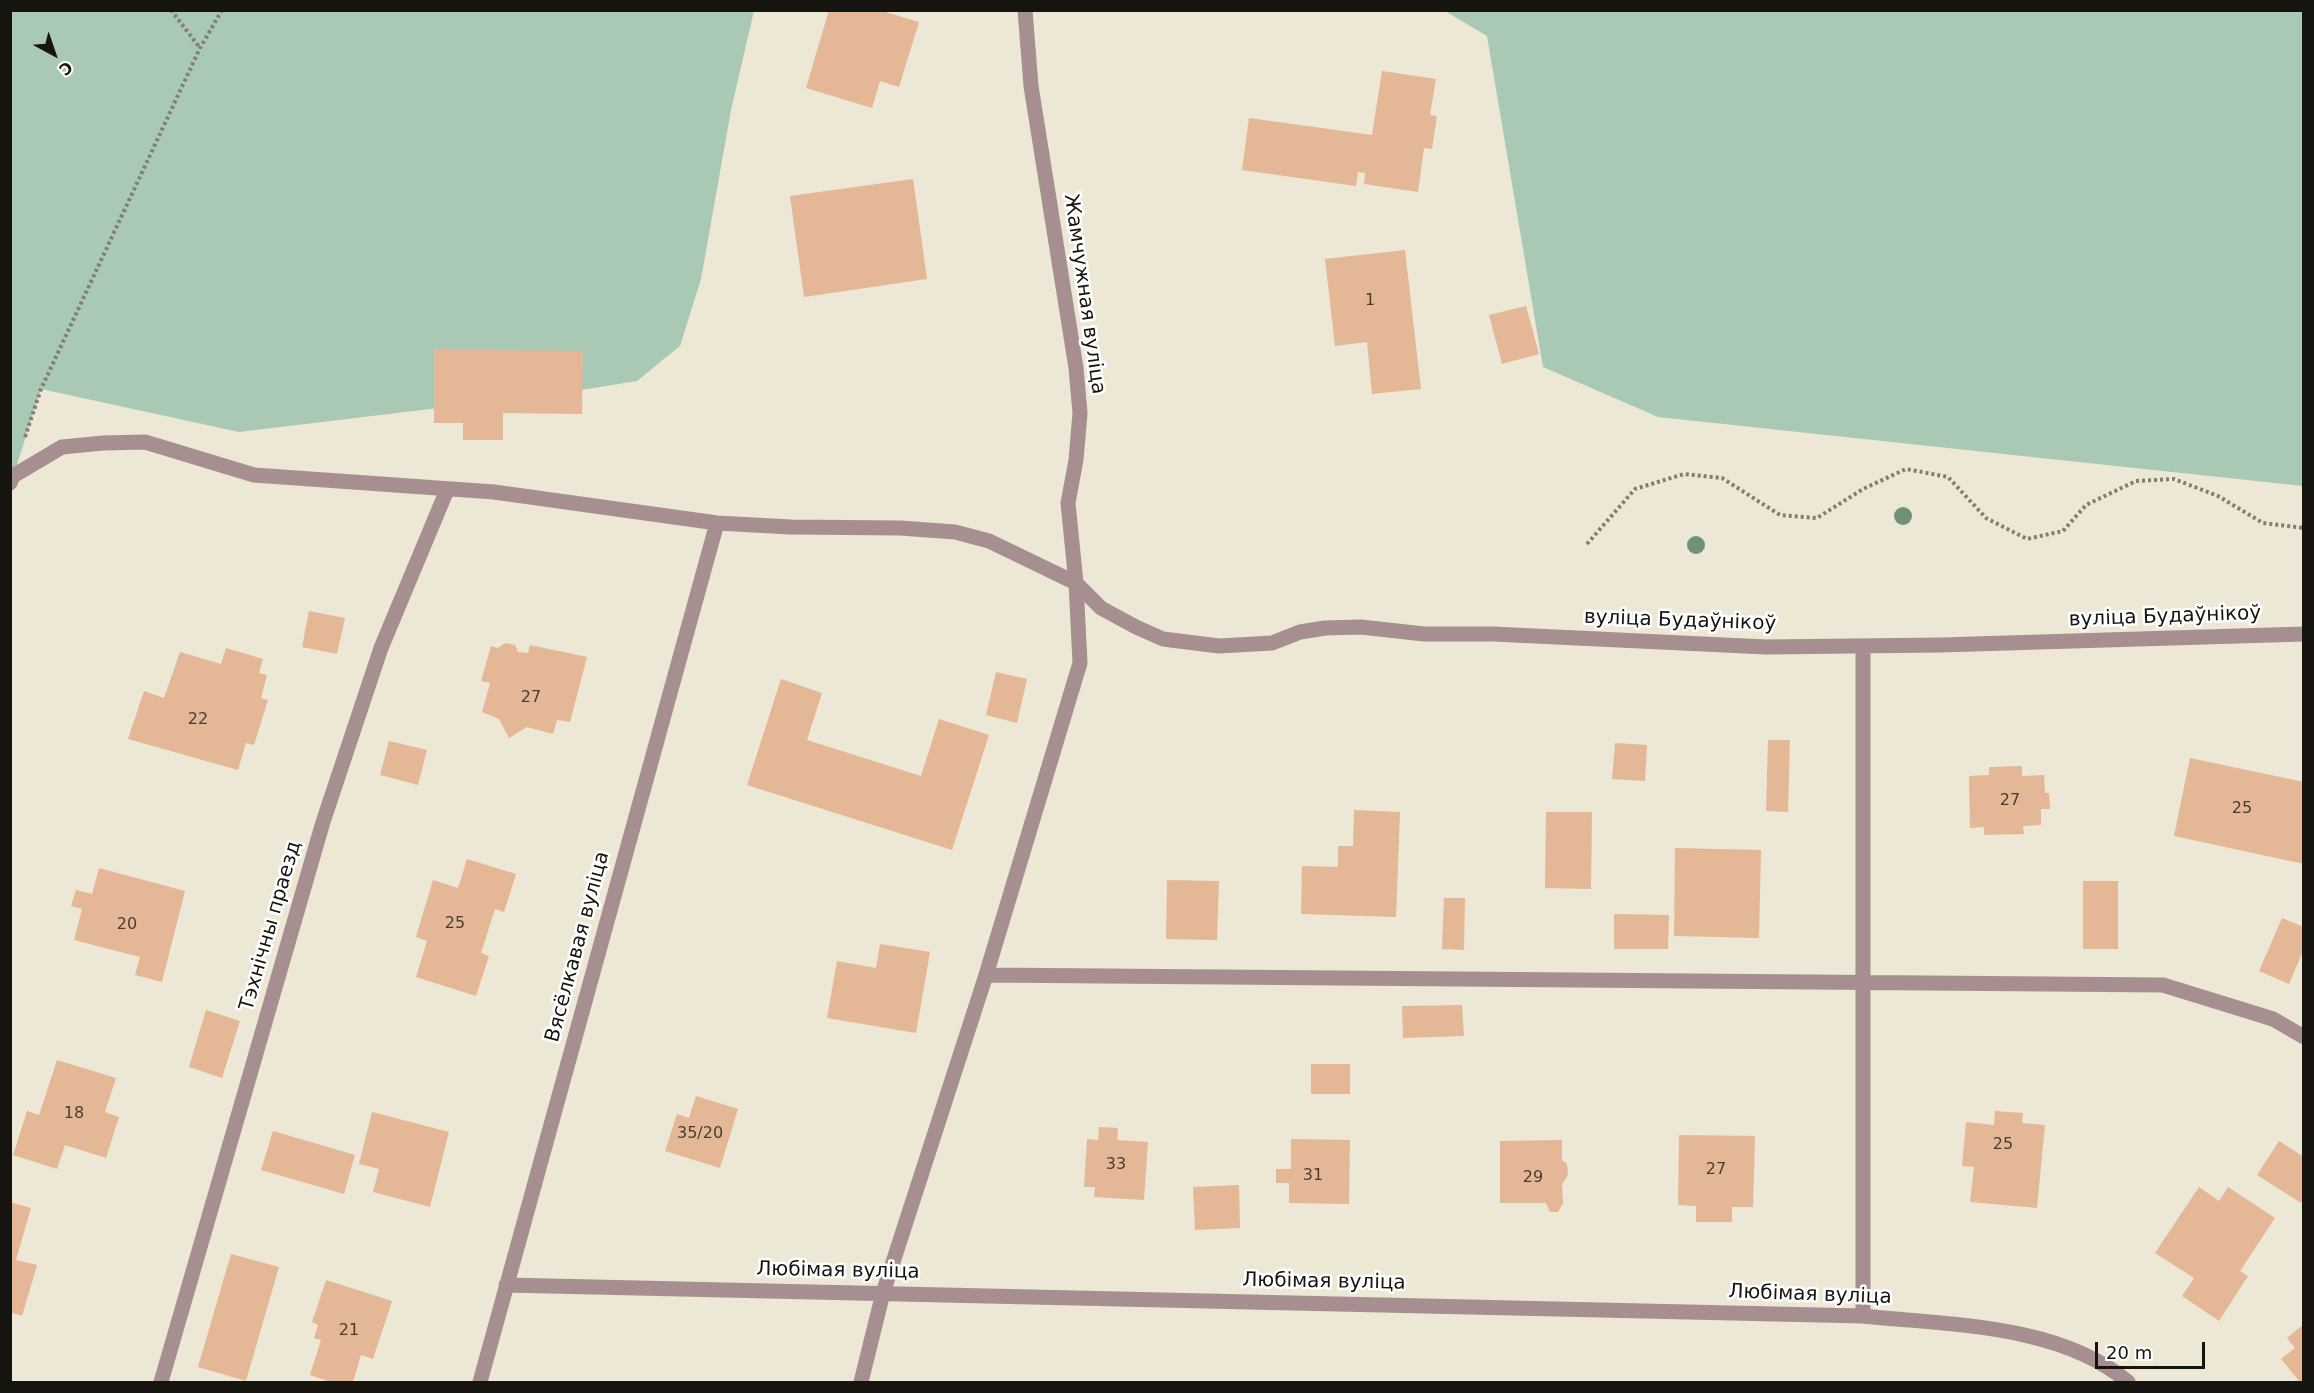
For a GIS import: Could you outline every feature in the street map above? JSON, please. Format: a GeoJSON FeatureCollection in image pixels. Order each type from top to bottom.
{"type":"FeatureCollection","features":[{"type":"Feature","properties":{"kind":"street","name":"Жамчужная вуліца"},"geometry":{"type":"LineString","coordinates":[[861,1383],[883,1293],[986,975],[1080,663],[1076,584],[1068,503],[1076,460],[1080,413],[1076,368],[1031,86],[1025,10]]}},
{"type":"Feature","properties":{"kind":"street","name":"вуліца Будаўнікоў"},"geometry":{"type":"LineString","coordinates":[[12,479],[62,447],[145,442],[254,475],[494,492],[717,523],[955,532],[989,541],[1076,584],[1101,608],[1136,627],[1164,639],[1219,646],[1272,643],[1300,632],[1325,628],[1361,627],[1424,634],[1493,634],[1767,647],[2304,633]]}},
{"type":"Feature","properties":{"kind":"street","name":"Тэхнічны праезд"},"geometry":{"type":"LineString","coordinates":[[161,1383],[322,822],[381,648],[447,490]]}},
{"type":"Feature","properties":{"kind":"street","name":"Вясёлкавая вуліца"},"geometry":{"type":"LineString","coordinates":[[480,1383],[717,523]]}},
{"type":"Feature","properties":{"kind":"street"},"geometry":{"type":"LineString","coordinates":[[1863,646],[1863,1316]]}},
{"type":"Feature","properties":{"kind":"street"},"geometry":{"type":"LineString","coordinates":[[986,975],[2163,985],[2273,1019],[2304,1037]]}},
{"type":"Feature","properties":{"kind":"street","name":"Любімая вуліца"},"geometry":{"type":"LineString","coordinates":[[506,1285],[1863,1316],[2021,1333],[2066,1346],[2113,1370],[2128,1383]]}},
{"type":"Feature","properties":{"kind":"path"},"geometry":{"type":"LineString","coordinates":[[171,10],[200,48]]}},
{"type":"Feature","properties":{"kind":"path"},"geometry":{"type":"LineString","coordinates":[[12,479],[41,389],[200,48],[222,10]]}},
{"type":"Feature","properties":{"kind":"path"},"geometry":{"type":"LineString","coordinates":[[1587,544],[1635,489],[1684,474],[1722,478],[1780,514],[1818,518],[1863,489],[1906,469],[1948,477],[1986,518],[2027,539],[2062,531],[2086,505],[2136,481],[2174,479],[2218,496],[2263,523],[2304,528]]}},
{"type":"Feature","properties":{"kind":"green space"},"geometry":{"type":"Polygon","coordinates":[[[11,11],[754,11],[731,110],[701,279],[680,346],[637,381],[563,393],[239,432],[41,389],[11,483],[11,11]]]}},
{"type":"Feature","properties":{"kind":"green space"},"geometry":{"type":"Polygon","coordinates":[[[1445,11],[2303,11],[2303,486],[1658,417],[1543,367],[1487,36],[1445,11]]]}},
{"type":"Feature","properties":{"kind":"building"},"geometry":{"type":"Polygon","coordinates":[[[829,10],[879,10],[919,22],[899,87],[880,81],[872,108],[806,88],[829,10]]]}},
{"type":"Feature","properties":{"kind":"building"},"geometry":{"type":"Polygon","coordinates":[[[1382,71],[1436,79],[1430,115],[1437,116],[1432,149],[1424,148],[1418,192],[1364,184],[1365,173],[1358,172],[1356,186],[1242,170],[1249,118],[1372,135],[1382,71]]]}},
{"type":"Feature","properties":{"kind":"building"},"geometry":{"type":"Polygon","coordinates":[[[913,179],[927,279],[804,297],[790,196],[913,179]]]}},
{"type":"Feature","properties":{"kind":"building"},"geometry":{"type":"Polygon","coordinates":[[[1405,250],[1421,389],[1372,394],[1367,342],[1335,346],[1325,259],[1405,250]]]}},
{"type":"Feature","properties":{"kind":"building"},"geometry":{"type":"Polygon","coordinates":[[[1526,306],[1539,354],[1502,364],[1489,315],[1526,306]]]}},
{"type":"Feature","properties":{"kind":"building"},"geometry":{"type":"Polygon","coordinates":[[[434,349],[583,351],[582,414],[503,413],[503,440],[463,440],[463,423],[434,423],[434,349]]]}},
{"type":"Feature","properties":{"kind":"building"},"geometry":{"type":"Polygon","coordinates":[[[309,611],[345,618],[337,654],[302,647],[309,611]]]}},
{"type":"Feature","properties":{"kind":"building"},"geometry":{"type":"Polygon","coordinates":[[[505,643],[515,645],[518,652],[528,653],[530,645],[587,657],[570,722],[557,720],[553,734],[527,727],[509,738],[499,719],[482,712],[490,683],[481,681],[491,646],[498,648],[505,643]]]}},
{"type":"Feature","properties":{"kind":"building"},"geometry":{"type":"Polygon","coordinates":[[[226,648],[263,659],[259,673],[267,675],[261,698],[268,700],[254,745],[246,743],[238,770],[128,739],[144,691],[164,698],[180,652],[221,664],[226,648]]]}},
{"type":"Feature","properties":{"kind":"building"},"geometry":{"type":"Polygon","coordinates":[[[996,672],[1027,679],[1017,723],[986,715],[996,672]]]}},
{"type":"Feature","properties":{"kind":"building"},"geometry":{"type":"Polygon","coordinates":[[[781,679],[822,693],[807,740],[921,776],[939,719],[989,735],[952,850],[747,785],[781,679]]]}},
{"type":"Feature","properties":{"kind":"building"},"geometry":{"type":"Polygon","coordinates":[[[1768,740],[1790,740],[1788,812],[1766,811],[1768,740]]]}},
{"type":"Feature","properties":{"kind":"building"},"geometry":{"type":"Polygon","coordinates":[[[389,741],[427,750],[418,785],[380,775],[389,741]]]}},
{"type":"Feature","properties":{"kind":"building"},"geometry":{"type":"Polygon","coordinates":[[[1615,743],[1647,745],[1645,781],[1612,779],[1615,743]]]}},
{"type":"Feature","properties":{"kind":"building"},"geometry":{"type":"Polygon","coordinates":[[[2190,758],[2304,782],[2304,864],[2174,836],[2190,758]]]}},
{"type":"Feature","properties":{"kind":"building"},"geometry":{"type":"Polygon","coordinates":[[[2022,766],[2022,776],[2044,775],[2045,793],[2049,793],[2050,809],[2041,809],[2041,825],[2023,826],[2024,834],[1984,835],[1984,827],[1970,828],[1969,776],[1989,775],[1989,767],[2022,766]]]}},
{"type":"Feature","properties":{"kind":"building"},"geometry":{"type":"Polygon","coordinates":[[[1354,810],[1400,812],[1396,917],[1301,914],[1302,866],[1338,867],[1338,846],[1353,846],[1354,810]]]}},
{"type":"Feature","properties":{"kind":"building"},"geometry":{"type":"Polygon","coordinates":[[[1546,812],[1592,812],[1591,889],[1545,888],[1546,812]]]}},
{"type":"Feature","properties":{"kind":"building"},"geometry":{"type":"Polygon","coordinates":[[[1675,848],[1761,850],[1759,938],[1674,936],[1675,848]]]}},
{"type":"Feature","properties":{"kind":"building"},"geometry":{"type":"Polygon","coordinates":[[[467,859],[516,874],[504,912],[495,909],[481,953],[489,956],[476,996],[416,977],[427,941],[416,937],[433,880],[458,888],[467,859]]]}},
{"type":"Feature","properties":{"kind":"building"},"geometry":{"type":"Polygon","coordinates":[[[99,868],[185,891],[162,982],[135,975],[140,957],[74,940],[82,909],[71,906],[76,890],[92,894],[99,868]]]}},
{"type":"Feature","properties":{"kind":"building"},"geometry":{"type":"Polygon","coordinates":[[[1167,880],[1219,881],[1217,940],[1166,939],[1167,880]]]}},
{"type":"Feature","properties":{"kind":"building"},"geometry":{"type":"Polygon","coordinates":[[[2083,881],[2118,881],[2118,949],[2083,949],[2083,881]]]}},
{"type":"Feature","properties":{"kind":"building"},"geometry":{"type":"Polygon","coordinates":[[[1444,898],[1465,898],[1464,950],[1442,949],[1444,898]]]}},
{"type":"Feature","properties":{"kind":"building"},"geometry":{"type":"Polygon","coordinates":[[[1614,914],[1669,915],[1668,949],[1614,949],[1614,914]]]}},
{"type":"Feature","properties":{"kind":"building"},"geometry":{"type":"Polygon","coordinates":[[[2282,918],[2304,927],[2304,949],[2289,984],[2259,971],[2282,918]]]}},
{"type":"Feature","properties":{"kind":"building"},"geometry":{"type":"Polygon","coordinates":[[[880,944],[930,952],[916,1033],[827,1018],[837,961],[876,968],[880,944]]]}},
{"type":"Feature","properties":{"kind":"building"},"geometry":{"type":"Polygon","coordinates":[[[1462,1005],[1464,1036],[1403,1038],[1402,1006],[1462,1005]]]}},
{"type":"Feature","properties":{"kind":"building"},"geometry":{"type":"Polygon","coordinates":[[[206,1010],[240,1021],[222,1078],[189,1067],[206,1010]]]}},
{"type":"Feature","properties":{"kind":"building"},"geometry":{"type":"Polygon","coordinates":[[[57,1060],[116,1078],[105,1112],[119,1117],[106,1158],[65,1145],[57,1169],[13,1155],[27,1111],[39,1115],[57,1060]]]}},
{"type":"Feature","properties":{"kind":"building"},"geometry":{"type":"Polygon","coordinates":[[[1311,1064],[1350,1064],[1350,1094],[1311,1094],[1311,1064]]]}},
{"type":"Feature","properties":{"kind":"building"},"geometry":{"type":"Polygon","coordinates":[[[696,1096],[738,1109],[720,1168],[665,1151],[677,1114],[689,1118],[696,1096]]]}},
{"type":"Feature","properties":{"kind":"building"},"geometry":{"type":"Polygon","coordinates":[[[1995,1111],[2023,1113],[2022,1123],[2045,1125],[2037,1208],[1970,1202],[1974,1167],[1962,1166],[1966,1122],[1994,1125],[1995,1111]]]}},
{"type":"Feature","properties":{"kind":"building"},"geometry":{"type":"Polygon","coordinates":[[[372,1112],[449,1132],[430,1207],[373,1192],[379,1169],[359,1164],[372,1112]]]}},
{"type":"Feature","properties":{"kind":"building"},"geometry":{"type":"Polygon","coordinates":[[[1099,1127],[1118,1128],[1117,1140],[1148,1142],[1144,1200],[1094,1197],[1095,1187],[1084,1187],[1087,1139],[1098,1140],[1099,1127]]]}},
{"type":"Feature","properties":{"kind":"building"},"geometry":{"type":"Polygon","coordinates":[[[273,1131],[355,1155],[344,1194],[261,1170],[273,1131]]]}},
{"type":"Feature","properties":{"kind":"building"},"geometry":{"type":"Polygon","coordinates":[[[1679,1135],[1755,1136],[1753,1207],[1732,1207],[1732,1222],[1696,1222],[1696,1206],[1678,1205],[1679,1135]]]}},
{"type":"Feature","properties":{"kind":"building"},"geometry":{"type":"Polygon","coordinates":[[[1291,1139],[1350,1140],[1349,1204],[1289,1203],[1289,1183],[1276,1183],[1276,1169],[1291,1169],[1291,1139]]]}},
{"type":"Feature","properties":{"kind":"building"},"geometry":{"type":"Polygon","coordinates":[[[1562,1140],[1562,1160],[1567,1164],[1568,1175],[1562,1184],[1563,1203],[1558,1212],[1550,1212],[1546,1203],[1500,1203],[1500,1141],[1562,1140]]]}},
{"type":"Feature","properties":{"kind":"building"},"geometry":{"type":"Polygon","coordinates":[[[2279,1141],[2304,1157],[2304,1199],[2301,1203],[2257,1175],[2279,1141]]]}},
{"type":"Feature","properties":{"kind":"building"},"geometry":{"type":"Polygon","coordinates":[[[1239,1185],[1240,1228],[1195,1230],[1193,1187],[1239,1185]]]}},
{"type":"Feature","properties":{"kind":"building"},"geometry":{"type":"Polygon","coordinates":[[[2199,1187],[2219,1201],[2228,1187],[2275,1218],[2240,1271],[2248,1276],[2219,1321],[2182,1296],[2194,1278],[2155,1253],[2199,1187]]]}},
{"type":"Feature","properties":{"kind":"building"},"geometry":{"type":"Polygon","coordinates":[[[10,1202],[31,1208],[16,1260],[37,1265],[22,1316],[10,1312],[10,1202]]]}},
{"type":"Feature","properties":{"kind":"building"},"geometry":{"type":"Polygon","coordinates":[[[231,1254],[279,1267],[246,1381],[198,1367],[231,1254]]]}},
{"type":"Feature","properties":{"kind":"building"},"geometry":{"type":"Polygon","coordinates":[[[326,1280],[392,1301],[373,1359],[361,1355],[353,1382],[331,1382],[310,1375],[321,1340],[314,1338],[318,1325],[312,1322],[326,1280]]]}},
{"type":"Feature","properties":{"kind":"building"},"geometry":{"type":"Polygon","coordinates":[[[2304,1324],[2304,1382],[2300,1382],[2281,1359],[2295,1348],[2287,1338],[2304,1324]]]}}]}
